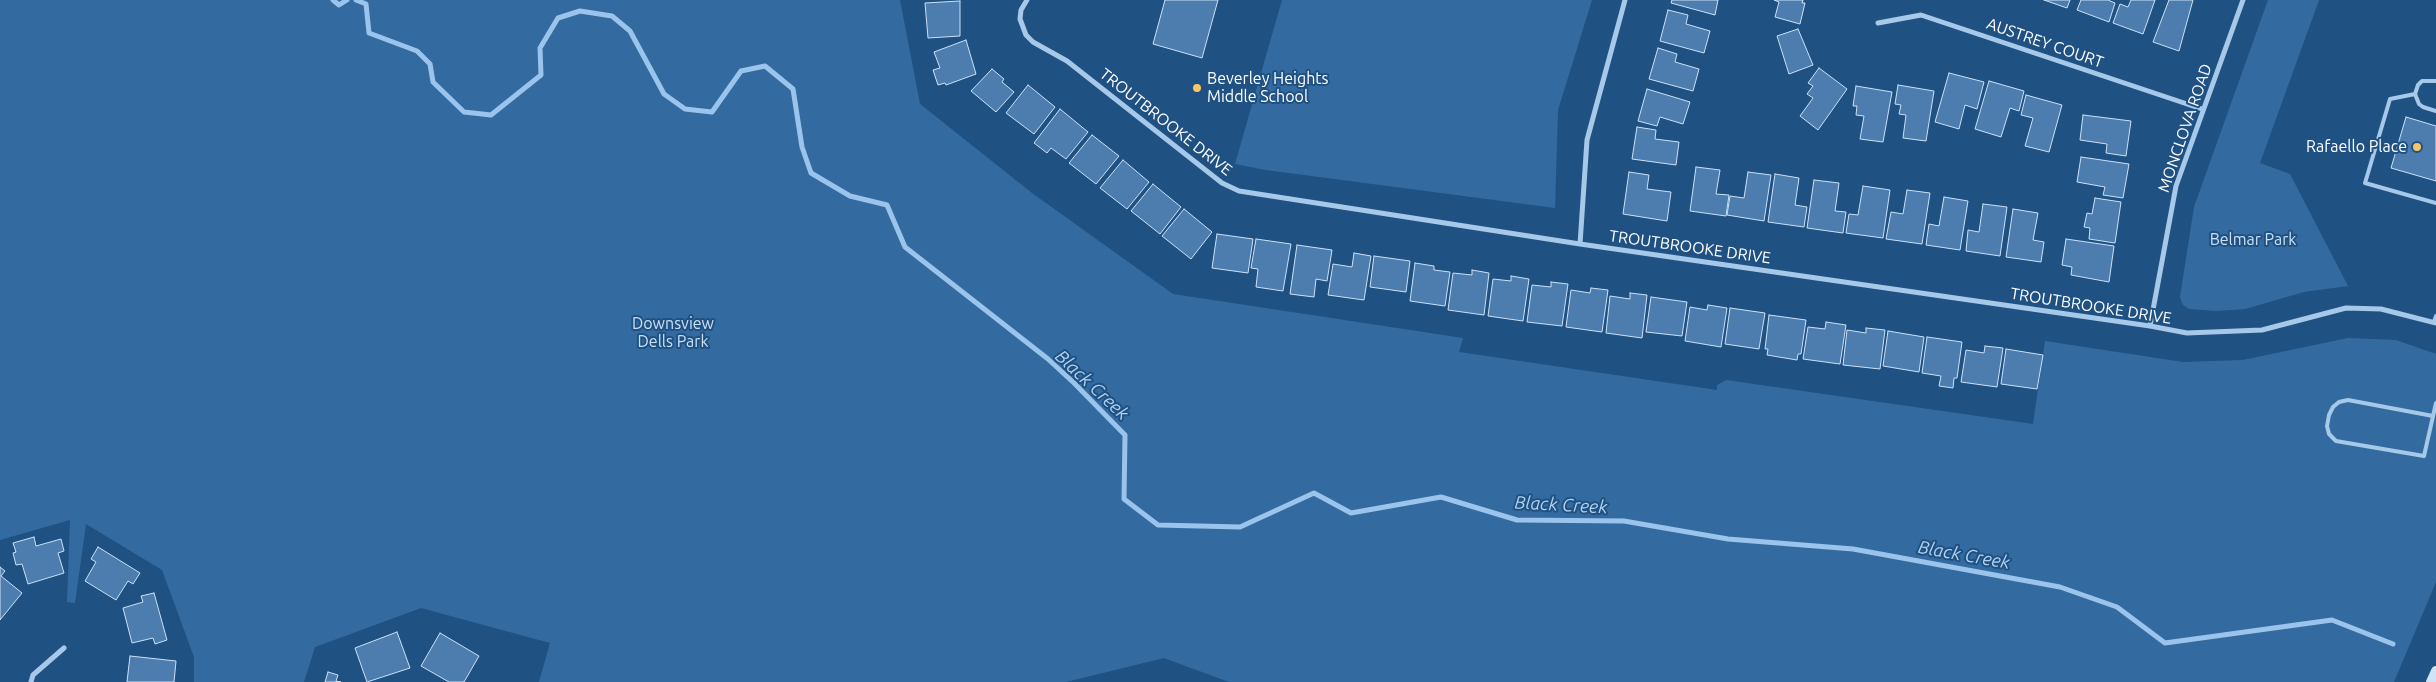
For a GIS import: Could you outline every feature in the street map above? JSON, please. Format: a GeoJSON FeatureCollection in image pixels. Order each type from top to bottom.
{"type":"FeatureCollection","features":[{"type":"Feature","properties":{"kind":"main road"},"geometry":{"type":"LineString","coordinates":[[2431,682],[2436,671]]}},
{"type":"Feature","properties":{"kind":"street","name":"TROUTBROOKE DRIVE"},"geometry":{"type":"LineString","coordinates":[[1027,0],[1020,18],[1026,35],[1033,42],[1067,61],[1222,183],[1239,191],[1580,244],[2150,326],[2187,333],[2262,330],[2346,308],[2381,309],[2435,320]]}},
{"type":"Feature","properties":{"kind":"street"},"geometry":{"type":"LineString","coordinates":[[1580,244],[1587,140],[1625,0]]}},
{"type":"Feature","properties":{"kind":"street","name":"MONCLOVA ROAD"},"geometry":{"type":"LineString","coordinates":[[2150,326],[2176,186],[2243,0]]}},
{"type":"Feature","properties":{"kind":"street","name":"AUSTREY COURT"},"geometry":{"type":"LineString","coordinates":[[1878,23],[1921,15],[2202,110]]}},
{"type":"Feature","properties":{"kind":"street"},"geometry":{"type":"LineString","coordinates":[[31,682],[33,675],[64,648]]}},
{"type":"Feature","properties":{"kind":"lane"},"geometry":{"type":"LineString","coordinates":[[2415,94],[2422,81],[2436,80]]}},
{"type":"Feature","properties":{"kind":"lane"},"geometry":{"type":"LineString","coordinates":[[2415,94],[2419,104],[2436,110]]}},
{"type":"Feature","properties":{"kind":"lane"},"geometry":{"type":"LineString","coordinates":[[2415,94],[2390,99],[2366,183],[2436,203]]}},
{"type":"Feature","properties":{"kind":"lane"},"geometry":{"type":"LineString","coordinates":[[2433,416],[2348,400],[2340,402],[2333,407],[2328,415],[2329,434],[2336,441],[2424,456],[2436,403]]}},
{"type":"Feature","properties":{"kind":"green space","name":"Downsview Dells Park"},"geometry":{"type":"Polygon","coordinates":[[[0,0],[900,0],[920,104],[1032,193],[1173,294],[1463,338],[1459,352],[1717,390],[1717,385],[1726,380],[2033,424],[2045,341],[2183,362],[2243,360],[2348,338],[2396,340],[2436,354],[2436,582],[2394,682],[1229,682],[1164,658],[1066,682],[539,682],[550,643],[421,608],[315,647],[304,682],[194,682],[194,657],[162,570],[86,524],[75,603],[67,602],[70,520],[0,540],[0,0]]]}},
{"type":"Feature","properties":{"kind":"green space"},"geometry":{"type":"Polygon","coordinates":[[[1282,0],[1592,0],[1558,110],[1555,208],[1266,170],[1235,164],[1282,0]]]}},
{"type":"Feature","properties":{"kind":"green space","name":"Belmar Park"},"geometry":{"type":"Polygon","coordinates":[[[2268,0],[2319,0],[2260,163],[2290,174],[2348,286],[2304,292],[2245,309],[2217,311],[2189,309],[2183,305],[2180,297],[2194,207],[2268,0]]]}},
{"type":"Feature","properties":{"kind":"building"},"geometry":{"type":"Polygon","coordinates":[[[1165,0],[1218,0],[1202,58],[1153,44],[1165,0]]]}},
{"type":"Feature","properties":{"kind":"building"},"geometry":{"type":"Polygon","coordinates":[[[1672,0],[1718,0],[1715,15],[1671,3],[1672,0]]]}},
{"type":"Feature","properties":{"kind":"building"},"geometry":{"type":"Polygon","coordinates":[[[1774,0],[1803,0],[1802,3],[1805,3],[1800,24],[1775,17],[1779,2],[1774,0]]]}},
{"type":"Feature","properties":{"kind":"building"},"geometry":{"type":"Polygon","coordinates":[[[2044,0],[2070,0],[2067,8],[2044,0]]]}},
{"type":"Feature","properties":{"kind":"building"},"geometry":{"type":"Polygon","coordinates":[[[2081,0],[2108,0],[2115,3],[2109,22],[2077,10],[2081,0]]]}},
{"type":"Feature","properties":{"kind":"building"},"geometry":{"type":"Polygon","coordinates":[[[2131,0],[2155,0],[2143,34],[2113,23],[2120,4],[2128,7],[2131,0]]]}},
{"type":"Feature","properties":{"kind":"building"},"geometry":{"type":"Polygon","coordinates":[[[2169,0],[2193,0],[2179,51],[2153,42],[2169,0]]]}},
{"type":"Feature","properties":{"kind":"building"},"geometry":{"type":"Polygon","coordinates":[[[960,1],[960,36],[928,38],[925,3],[960,1]]]}},
{"type":"Feature","properties":{"kind":"building"},"geometry":{"type":"Polygon","coordinates":[[[1668,10],[1688,15],[1686,24],[1710,31],[1704,53],[1660,41],[1668,10]]]}},
{"type":"Feature","properties":{"kind":"building"},"geometry":{"type":"Polygon","coordinates":[[[1798,29],[1813,65],[1789,74],[1777,36],[1798,29]]]}},
{"type":"Feature","properties":{"kind":"building"},"geometry":{"type":"Polygon","coordinates":[[[966,40],[976,74],[946,85],[945,83],[938,85],[933,70],[940,68],[934,52],[966,40]]]}},
{"type":"Feature","properties":{"kind":"building"},"geometry":{"type":"Polygon","coordinates":[[[1658,48],[1677,54],[1675,62],[1699,69],[1693,91],[1649,79],[1658,48]]]}},
{"type":"Feature","properties":{"kind":"building"},"geometry":{"type":"Polygon","coordinates":[[[1819,68],[1847,89],[1818,130],[1800,116],[1813,98],[1807,94],[1813,86],[1808,83],[1819,68]]]}},
{"type":"Feature","properties":{"kind":"building"},"geometry":{"type":"Polygon","coordinates":[[[992,69],[1004,79],[1002,82],[1014,92],[996,112],[971,91],[992,69]]]}},
{"type":"Feature","properties":{"kind":"building"},"geometry":{"type":"Polygon","coordinates":[[[1949,73],[1984,82],[1977,109],[1965,105],[1959,129],[1935,122],[1949,73]]]}},
{"type":"Feature","properties":{"kind":"building"},"geometry":{"type":"Polygon","coordinates":[[[1989,81],[2024,91],[2019,111],[2010,108],[2001,137],[1975,129],[1989,81]]]}},
{"type":"Feature","properties":{"kind":"building"},"geometry":{"type":"Polygon","coordinates":[[[1028,85],[1055,107],[1034,134],[1006,113],[1028,85]]]}},
{"type":"Feature","properties":{"kind":"building"},"geometry":{"type":"Polygon","coordinates":[[[1898,85],[1934,91],[1926,141],[1903,138],[1906,115],[1899,114],[1901,105],[1895,104],[1898,85]]]}},
{"type":"Feature","properties":{"kind":"building"},"geometry":{"type":"Polygon","coordinates":[[[1856,86],[1892,92],[1883,142],[1860,139],[1864,116],[1856,115],[1857,106],[1853,106],[1856,86]]]}},
{"type":"Feature","properties":{"kind":"building"},"geometry":{"type":"Polygon","coordinates":[[[1647,89],[1690,102],[1683,124],[1660,117],[1657,126],[1638,121],[1647,89]]]}},
{"type":"Feature","properties":{"kind":"building"},"geometry":{"type":"Polygon","coordinates":[[[2026,95],[2062,105],[2049,152],[2025,146],[2033,118],[2021,115],[2026,95]]]}},
{"type":"Feature","properties":{"kind":"building"},"geometry":{"type":"Polygon","coordinates":[[[1060,109],[1088,132],[1066,159],[1051,148],[1047,153],[1034,143],[1060,109]]]}},
{"type":"Feature","properties":{"kind":"building"},"geometry":{"type":"Polygon","coordinates":[[[2083,115],[2131,121],[2126,156],[2106,153],[2107,144],[2080,140],[2083,115]]]}},
{"type":"Feature","properties":{"kind":"building","name":"Rafaello Place"},"geometry":{"type":"Polygon","coordinates":[[[2406,117],[2436,126],[2436,181],[2391,168],[2406,117]]]}},
{"type":"Feature","properties":{"kind":"building"},"geometry":{"type":"Polygon","coordinates":[[[1637,127],[1656,130],[1655,139],[1679,142],[1676,165],[1632,159],[1637,127]]]}},
{"type":"Feature","properties":{"kind":"building"},"geometry":{"type":"Polygon","coordinates":[[[1092,135],[1119,156],[1096,184],[1069,163],[1092,135]]]}},
{"type":"Feature","properties":{"kind":"building"},"geometry":{"type":"Polygon","coordinates":[[[2081,157],[2129,164],[2123,198],[2103,195],[2105,187],[2077,182],[2081,157]]]}},
{"type":"Feature","properties":{"kind":"building"},"geometry":{"type":"Polygon","coordinates":[[[1123,160],[1149,182],[1127,209],[1100,188],[1123,160]]]}},
{"type":"Feature","properties":{"kind":"building"},"geometry":{"type":"Polygon","coordinates":[[[1696,167],[1720,170],[1716,194],[1729,195],[1726,216],[1690,211],[1696,167]]]}},
{"type":"Feature","properties":{"kind":"building"},"geometry":{"type":"Polygon","coordinates":[[[1629,172],[1649,175],[1647,189],[1671,192],[1667,221],[1623,214],[1629,172]]]}},
{"type":"Feature","properties":{"kind":"building"},"geometry":{"type":"Polygon","coordinates":[[[1748,172],[1771,175],[1764,221],[1727,215],[1730,196],[1744,198],[1748,172]]]}},
{"type":"Feature","properties":{"kind":"building"},"geometry":{"type":"Polygon","coordinates":[[[1775,174],[1799,178],[1795,205],[1807,207],[1804,227],[1768,222],[1775,174]]]}},
{"type":"Feature","properties":{"kind":"building"},"geometry":{"type":"Polygon","coordinates":[[[1814,180],[1839,183],[1835,211],[1846,212],[1843,233],[1807,228],[1814,180]]]}},
{"type":"Feature","properties":{"kind":"building"},"geometry":{"type":"Polygon","coordinates":[[[1153,184],[1181,207],[1160,234],[1131,211],[1153,184]]]}},
{"type":"Feature","properties":{"kind":"building"},"geometry":{"type":"Polygon","coordinates":[[[1863,186],[1890,190],[1883,238],[1846,233],[1849,214],[1858,215],[1863,186]]]}},
{"type":"Feature","properties":{"kind":"building"},"geometry":{"type":"Polygon","coordinates":[[[1907,190],[1930,193],[1922,244],[1886,239],[1891,212],[1903,214],[1907,190]]]}},
{"type":"Feature","properties":{"kind":"building"},"geometry":{"type":"Polygon","coordinates":[[[1944,197],[1968,201],[1960,250],[1926,245],[1929,224],[1939,226],[1944,197]]]}},
{"type":"Feature","properties":{"kind":"building"},"geometry":{"type":"Polygon","coordinates":[[[2095,198],[2121,202],[2115,243],[2089,239],[2090,228],[2084,227],[2087,213],[2092,214],[2095,198]]]}},
{"type":"Feature","properties":{"kind":"building"},"geometry":{"type":"Polygon","coordinates":[[[1983,204],[2007,207],[2000,256],[1966,251],[1968,230],[1979,232],[1983,204]]]}},
{"type":"Feature","properties":{"kind":"building"},"geometry":{"type":"Polygon","coordinates":[[[1184,209],[1212,232],[1191,259],[1162,236],[1184,209]]]}},
{"type":"Feature","properties":{"kind":"building"},"geometry":{"type":"Polygon","coordinates":[[[2013,209],[2038,213],[2033,240],[2044,242],[2041,262],[2006,257],[2013,209]]]}},
{"type":"Feature","properties":{"kind":"building"},"geometry":{"type":"Polygon","coordinates":[[[1217,234],[1253,239],[1248,273],[1212,268],[1217,234]]]}},
{"type":"Feature","properties":{"kind":"building"},"geometry":{"type":"Polygon","coordinates":[[[1256,239],[1291,244],[1283,291],[1256,287],[1258,269],[1251,268],[1256,239]]]}},
{"type":"Feature","properties":{"kind":"building"},"geometry":{"type":"Polygon","coordinates":[[[2066,239],[2114,246],[2109,282],[2071,275],[2072,267],[2062,265],[2066,239]]]}},
{"type":"Feature","properties":{"kind":"building"},"geometry":{"type":"Polygon","coordinates":[[[1297,245],[1332,250],[1327,281],[1316,279],[1314,297],[1290,294],[1297,245]]]}},
{"type":"Feature","properties":{"kind":"building"},"geometry":{"type":"Polygon","coordinates":[[[1354,253],[1371,256],[1364,300],[1328,295],[1333,264],[1352,267],[1354,253]]]}},
{"type":"Feature","properties":{"kind":"building"},"geometry":{"type":"Polygon","coordinates":[[[1374,256],[1410,261],[1406,292],[1370,287],[1374,256]]]}},
{"type":"Feature","properties":{"kind":"building"},"geometry":{"type":"Polygon","coordinates":[[[1415,263],[1434,266],[1434,270],[1450,272],[1445,306],[1410,301],[1415,263]]]}},
{"type":"Feature","properties":{"kind":"building"},"geometry":{"type":"Polygon","coordinates":[[[1472,270],[1489,273],[1484,315],[1448,310],[1453,273],[1472,275],[1472,270]]]}},
{"type":"Feature","properties":{"kind":"building"},"geometry":{"type":"Polygon","coordinates":[[[1511,276],[1529,279],[1523,321],[1488,316],[1493,279],[1511,281],[1511,276]]]}},
{"type":"Feature","properties":{"kind":"building"},"geometry":{"type":"Polygon","coordinates":[[[1551,282],[1568,284],[1562,326],[1527,322],[1532,285],[1551,287],[1551,282]]]}},
{"type":"Feature","properties":{"kind":"building"},"geometry":{"type":"Polygon","coordinates":[[[1591,288],[1608,290],[1602,332],[1566,327],[1571,290],[1590,293],[1591,288]]]}},
{"type":"Feature","properties":{"kind":"building"},"geometry":{"type":"Polygon","coordinates":[[[1630,293],[1647,295],[1642,338],[1606,333],[1610,296],[1630,299],[1630,293]]]}},
{"type":"Feature","properties":{"kind":"building"},"geometry":{"type":"Polygon","coordinates":[[[1651,297],[1687,302],[1682,336],[1646,332],[1651,297]]]}},
{"type":"Feature","properties":{"kind":"building"},"geometry":{"type":"Polygon","coordinates":[[[1708,305],[1727,308],[1721,347],[1685,341],[1690,307],[1707,310],[1708,305]]]}},
{"type":"Feature","properties":{"kind":"building"},"geometry":{"type":"Polygon","coordinates":[[[1730,308],[1765,313],[1759,349],[1725,344],[1730,308]]]}},
{"type":"Feature","properties":{"kind":"building"},"geometry":{"type":"Polygon","coordinates":[[[1769,315],[1806,320],[1801,354],[1798,354],[1797,360],[1767,355],[1768,349],[1765,349],[1769,315]]]}},
{"type":"Feature","properties":{"kind":"building"},"geometry":{"type":"Polygon","coordinates":[[[1826,322],[1846,325],[1840,364],[1803,359],[1808,327],[1825,329],[1826,322]]]}},
{"type":"Feature","properties":{"kind":"building"},"geometry":{"type":"Polygon","coordinates":[[[1866,328],[1885,330],[1880,369],[1843,365],[1847,330],[1866,333],[1866,328]]]}},
{"type":"Feature","properties":{"kind":"building"},"geometry":{"type":"Polygon","coordinates":[[[1888,331],[1924,337],[1919,372],[1883,366],[1888,331]]]}},
{"type":"Feature","properties":{"kind":"building"},"geometry":{"type":"Polygon","coordinates":[[[1927,337],[1962,342],[1957,378],[1954,378],[1953,388],[1939,386],[1941,376],[1922,373],[1927,337]]]}},
{"type":"Feature","properties":{"kind":"building"},"geometry":{"type":"Polygon","coordinates":[[[1985,346],[2003,348],[1997,387],[1961,382],[1966,350],[1984,353],[1985,346]]]}},
{"type":"Feature","properties":{"kind":"building"},"geometry":{"type":"Polygon","coordinates":[[[2006,349],[2043,355],[2037,389],[2001,384],[2006,349]]]}},
{"type":"Feature","properties":{"kind":"building"},"geometry":{"type":"Polygon","coordinates":[[[34,537],[36,546],[61,539],[64,551],[58,553],[64,573],[28,584],[22,564],[16,565],[13,553],[16,552],[13,543],[34,537]]]}},
{"type":"Feature","properties":{"kind":"building"},"geometry":{"type":"Polygon","coordinates":[[[98,547],[140,573],[133,584],[128,581],[116,600],[85,581],[96,562],[91,559],[98,547]]]}},
{"type":"Feature","properties":{"kind":"building"},"geometry":{"type":"Polygon","coordinates":[[[0,567],[5,571],[1,576],[22,593],[0,620],[0,567]]]}},
{"type":"Feature","properties":{"kind":"building"},"geometry":{"type":"Polygon","coordinates":[[[154,593],[167,640],[155,644],[153,638],[132,643],[123,608],[143,602],[141,596],[154,593]]]}},
{"type":"Feature","properties":{"kind":"building"},"geometry":{"type":"Polygon","coordinates":[[[397,632],[410,668],[367,682],[355,648],[397,632]]]}},
{"type":"Feature","properties":{"kind":"building"},"geometry":{"type":"Polygon","coordinates":[[[440,633],[479,656],[464,682],[449,682],[421,666],[440,633]]]}},
{"type":"Feature","properties":{"kind":"building"},"geometry":{"type":"Polygon","coordinates":[[[130,656],[176,661],[174,682],[127,682],[130,656]]]}},
{"type":"Feature","properties":{"kind":"building"},"geometry":{"type":"Polygon","coordinates":[[[328,672],[338,675],[336,681],[341,682],[325,682],[328,672]]]}},
{"type":"Feature","properties":{"kind":"waterway","name":"Black Creek"},"geometry":{"type":"LineString","coordinates":[[333,0],[339,5],[347,0]]}},
{"type":"Feature","properties":{"kind":"waterway","name":"Black Creek"},"geometry":{"type":"LineString","coordinates":[[356,0],[366,4],[369,33],[417,51],[430,64],[433,82],[464,112],[491,115],[541,75],[540,48],[558,18],[580,11],[612,16],[630,31],[664,94],[685,109],[712,112],[741,71],[765,66],[793,89],[802,147],[811,173],[850,196],[887,205],[905,247],[1048,359],[1074,383],[1125,435],[1124,499],[1158,525],[1240,527],[1314,493],[1351,513],[1441,497],[1517,520],[1624,521],[1728,539],[1853,549],[2060,587],[2117,607],[2165,643],[2332,620],[2393,644]]}},
{"type":"Feature","properties":{"kind":"place","name":"Beverley Heights Middle School"},"geometry":{"type":"Point","coordinates":[1197,88]}},
{"type":"Feature","properties":{"kind":"place","name":"Rafaello Place"},"geometry":{"type":"Point","coordinates":[2417,147]}}]}
